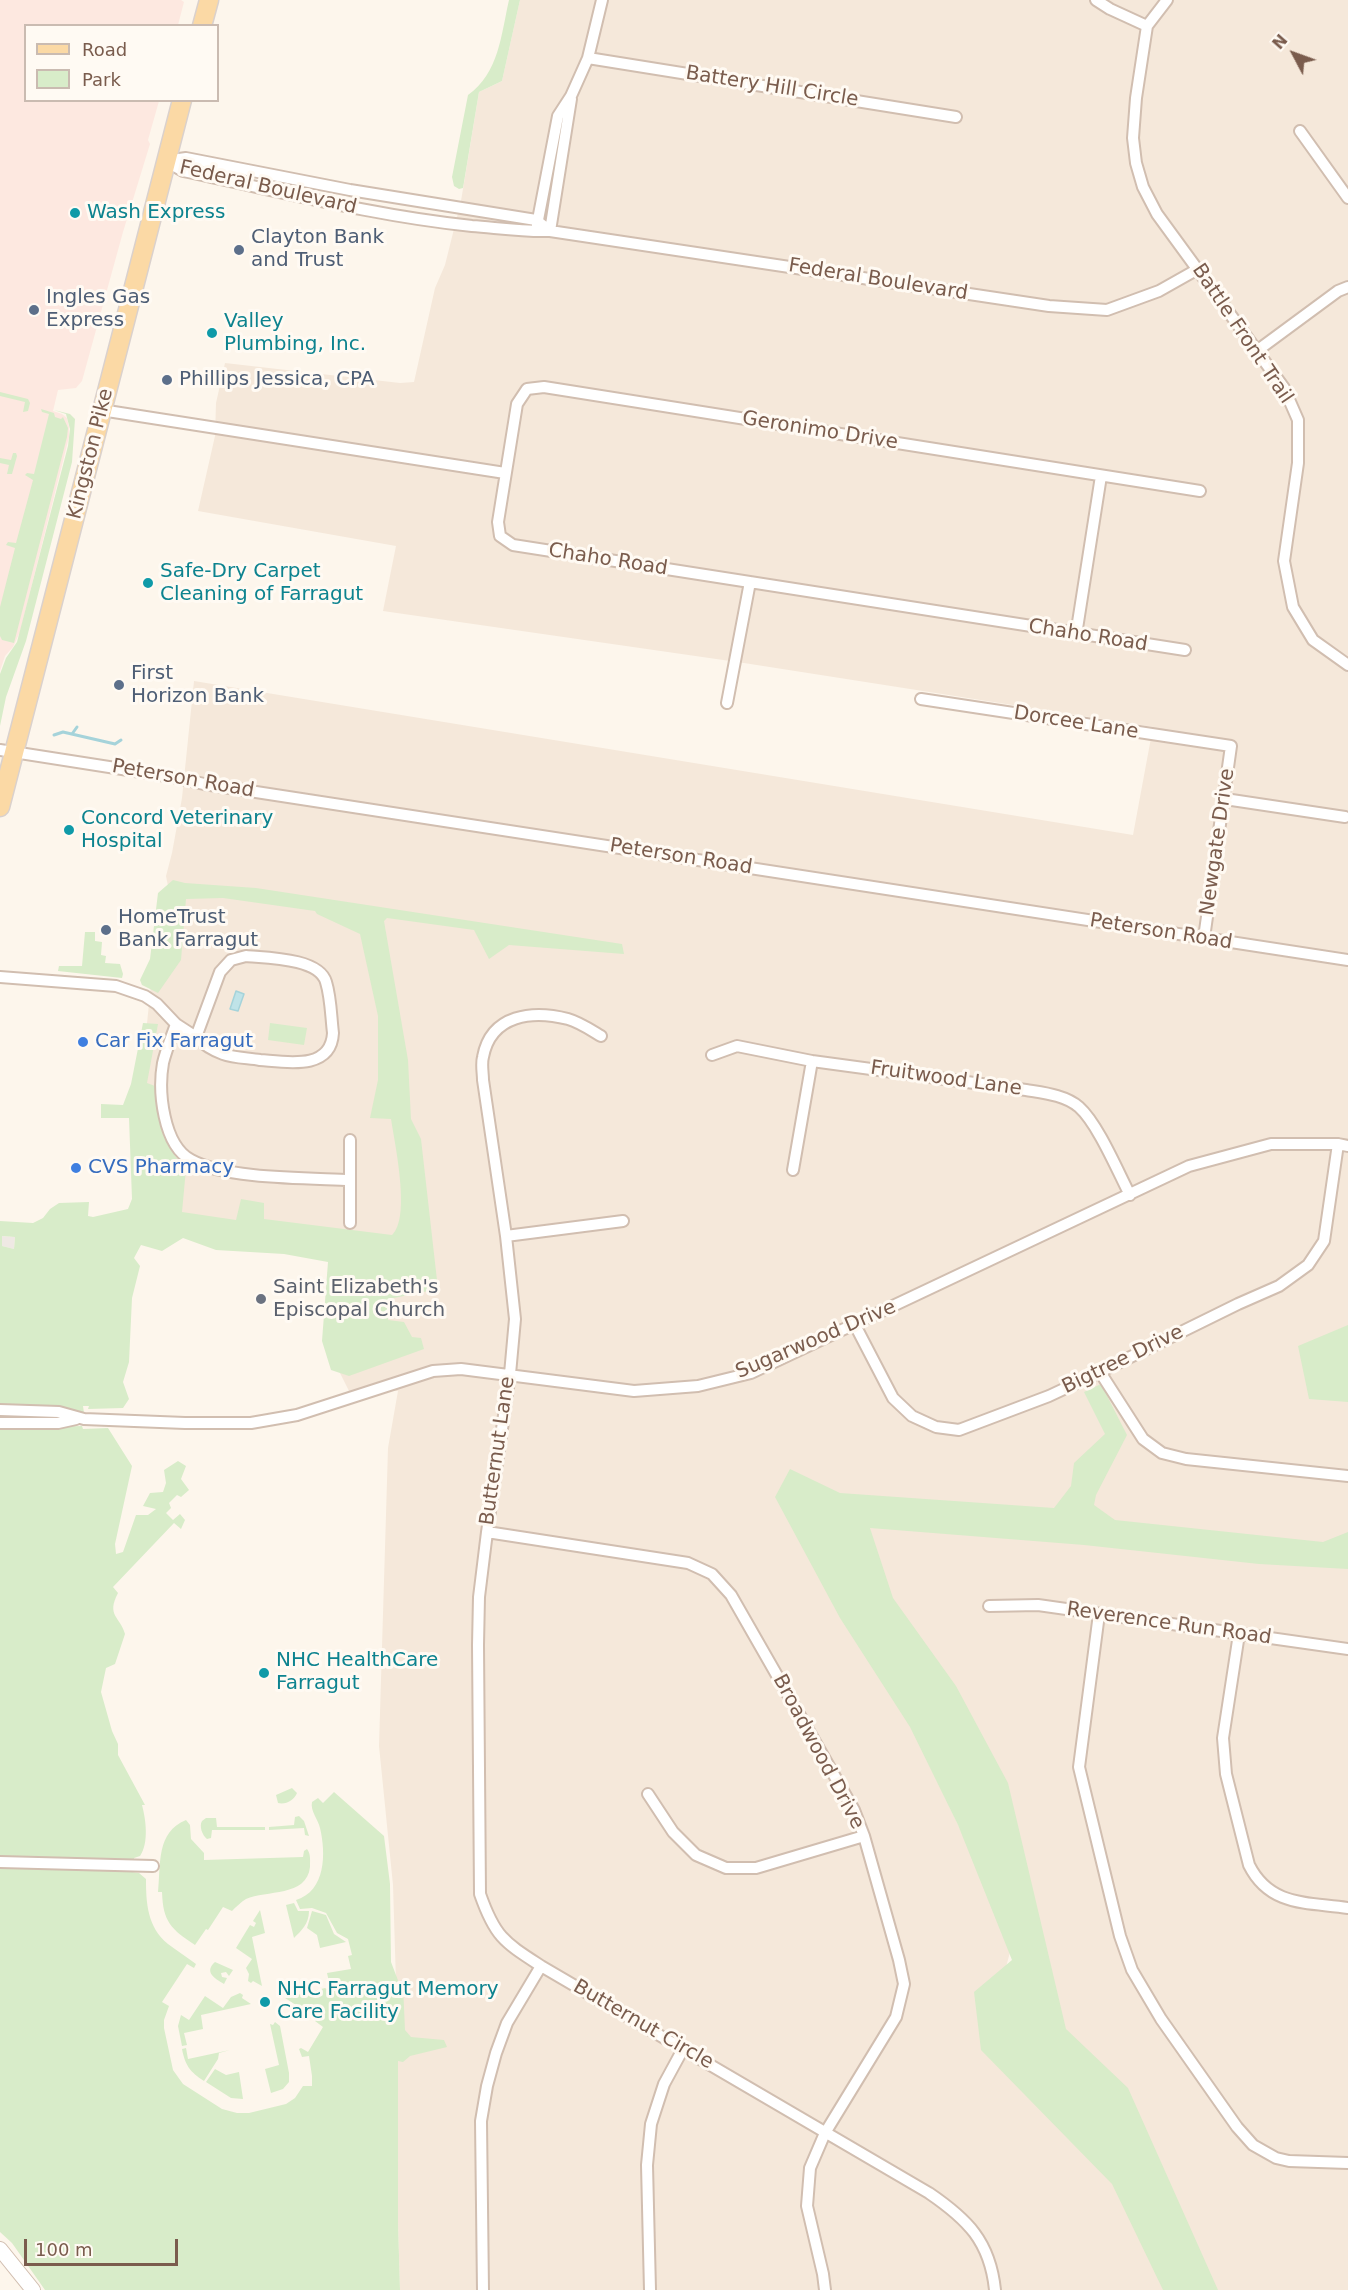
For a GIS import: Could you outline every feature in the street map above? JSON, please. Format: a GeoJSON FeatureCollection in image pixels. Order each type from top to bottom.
{"type":"FeatureCollection","features":[{"type":"Feature","properties":{"kind":"main road"},"geometry":{"type":"LineString","coordinates":[[203,24],[209,0]]}},
{"type":"Feature","properties":{"kind":"main road","name":"Kingston Pike"},"geometry":{"type":"LineString","coordinates":[[0,807],[7,751],[62,572],[101,410],[181,102]]}},
{"type":"Feature","properties":{"kind":"street"},"geometry":{"type":"LineString","coordinates":[[537,226],[558,116],[571,96],[588,58],[602,0]]}},
{"type":"Feature","properties":{"kind":"street"},"geometry":{"type":"LineString","coordinates":[[1096,0],[1147,26]]}},
{"type":"Feature","properties":{"kind":"street","name":"Battle Front Trail"},"geometry":{"type":"LineString","coordinates":[[1167,0],[1147,26],[1136,98],[1133,138],[1136,163],[1143,187],[1157,214],[1258,350],[1284,388],[1299,420],[1298,463],[1284,561],[1293,607],[1313,640],[1348,665]]}},
{"type":"Feature","properties":{"kind":"street","name":"Battery Hill Circle"},"geometry":{"type":"LineString","coordinates":[[588,58],[956,117]]}},
{"type":"Feature","properties":{"kind":"street"},"geometry":{"type":"LineString","coordinates":[[550,231],[571,96]]}},
{"type":"Feature","properties":{"kind":"street"},"geometry":{"type":"LineString","coordinates":[[1300,131],[1348,198]]}},
{"type":"Feature","properties":{"kind":"street","name":"Federal Boulevard"},"geometry":{"type":"LineString","coordinates":[[165,161],[186,158],[537,226],[550,231],[1049,306],[1107,310],[1159,291],[1198,269]]}},
{"type":"Feature","properties":{"kind":"street","name":"Federal Boulevard"},"geometry":{"type":"LineString","coordinates":[[165,161],[183,171],[364,211],[446,223],[537,226]]}},
{"type":"Feature","properties":{"kind":"street"},"geometry":{"type":"LineString","coordinates":[[546,178],[558,180]]}},
{"type":"Feature","properties":{"kind":"street"},"geometry":{"type":"LineString","coordinates":[[1258,350],[1338,291],[1348,287]]}},
{"type":"Feature","properties":{"kind":"street","name":"Geronimo Drive"},"geometry":{"type":"LineString","coordinates":[[505,473],[516,404],[527,389],[544,387],[1200,491]]}},
{"type":"Feature","properties":{"kind":"street"},"geometry":{"type":"LineString","coordinates":[[101,410],[505,473]]}},
{"type":"Feature","properties":{"kind":"street","name":"Chaho Road"},"geometry":{"type":"LineString","coordinates":[[505,473],[498,522],[500,536],[513,545],[1076,635],[1185,650]]}},
{"type":"Feature","properties":{"kind":"street"},"geometry":{"type":"LineString","coordinates":[[1076,635],[1101,476]]}},
{"type":"Feature","properties":{"kind":"street"},"geometry":{"type":"LineString","coordinates":[[727,704],[750,582]]}},
{"type":"Feature","properties":{"kind":"street","name":"Dorcee Lane"},"geometry":{"type":"LineString","coordinates":[[921,699],[1231,747]]}},
{"type":"Feature","properties":{"kind":"street","name":"Newgate Drive"},"geometry":{"type":"LineString","coordinates":[[1204,938],[1231,747]]}},
{"type":"Feature","properties":{"kind":"street","name":"Peterson Road"},"geometry":{"type":"LineString","coordinates":[[7,751],[251,791],[1348,960]]}},
{"type":"Feature","properties":{"kind":"street"},"geometry":{"type":"LineString","coordinates":[[1225,799],[1345,817]]}},
{"type":"Feature","properties":{"kind":"street"},"geometry":{"type":"LineString","coordinates":[[0,977],[116,986],[145,996],[157,1004],[177,1024],[206,1047],[226,1055],[288,1062],[310,1062],[323,1056],[333,1040],[326,980],[318,970],[306,964],[246,956],[231,960],[220,972],[196,1037]]}},
{"type":"Feature","properties":{"kind":"street","name":"Butternut Lane"},"geometry":{"type":"LineString","coordinates":[[541,1966],[507,1944],[489,1921],[480,1894],[477,1645],[479,1597],[510,1374],[515,1319],[506,1236],[483,1080],[482,1057],[491,1036],[507,1020],[532,1014],[569,1019],[601,1036]]}},
{"type":"Feature","properties":{"kind":"street"},"geometry":{"type":"LineString","coordinates":[[177,1024],[163,1062],[162,1093],[163,1112],[173,1144],[182,1154],[191,1160],[219,1170],[297,1178],[350,1180]]}},
{"type":"Feature","properties":{"kind":"street","name":"Fruitwood Lane"},"geometry":{"type":"LineString","coordinates":[[712,1055],[738,1046],[812,1061],[1058,1096],[1079,1107],[1097,1131],[1130,1195]]}},
{"type":"Feature","properties":{"kind":"street"},"geometry":{"type":"LineString","coordinates":[[793,1170],[812,1061]]}},
{"type":"Feature","properties":{"kind":"street"},"geometry":{"type":"LineString","coordinates":[[350,1140],[350,1223]]}},
{"type":"Feature","properties":{"kind":"street","name":"Sugarwood Drive"},"geometry":{"type":"LineString","coordinates":[[0,1424],[58,1423],[80,1419],[251,1423],[297,1414],[433,1371],[461,1369],[634,1391],[698,1386],[751,1373],[1189,1166],[1271,1144],[1343,1145]]}},
{"type":"Feature","properties":{"kind":"street","name":"Bigtree Drive"},"geometry":{"type":"LineString","coordinates":[[855,1325],[893,1398],[912,1416],[936,1427],[959,1430],[1049,1396],[1100,1372],[1279,1286],[1308,1265],[1324,1241],[1343,1145]]}},
{"type":"Feature","properties":{"kind":"street"},"geometry":{"type":"LineString","coordinates":[[506,1236],[623,1221]]}},
{"type":"Feature","properties":{"kind":"street"},"geometry":{"type":"LineString","coordinates":[[1100,1372],[1143,1439],[1162,1453],[1186,1459],[1348,1476]]}},
{"type":"Feature","properties":{"kind":"street","name":"Sugarwood Drive"},"geometry":{"type":"LineString","coordinates":[[0,1410],[59,1412],[80,1419]]}},
{"type":"Feature","properties":{"kind":"street"},"geometry":{"type":"LineString","coordinates":[[43,1412],[43,1423]]}},
{"type":"Feature","properties":{"kind":"street","name":"Broadwood Drive"},"geometry":{"type":"LineString","coordinates":[[487,1532],[688,1563],[712,1574],[731,1595],[854,1810],[864,1836],[904,1984],[896,2017],[825,2133],[810,2168],[807,2206],[825,2290]]}},
{"type":"Feature","properties":{"kind":"street","name":"Reverence Run Road"},"geometry":{"type":"LineString","coordinates":[[989,1606],[1038,1605],[1348,1649]]}},
{"type":"Feature","properties":{"kind":"street"},"geometry":{"type":"LineString","coordinates":[[1099,1614],[1079,1767],[1120,1936],[1132,1970],[1161,2019],[1237,2127],[1253,2145],[1276,2158],[1289,2161],[1348,2163]]}},
{"type":"Feature","properties":{"kind":"street"},"geometry":{"type":"LineString","coordinates":[[1239,1634],[1222,1738],[1226,1774],[1250,1865],[1256,1879],[1272,1893],[1298,1901],[1348,1908]]}},
{"type":"Feature","properties":{"kind":"street"},"geometry":{"type":"LineString","coordinates":[[648,1794],[674,1832],[696,1855],[726,1868],[756,1868],[864,1836]]}},
{"type":"Feature","properties":{"kind":"street"},"geometry":{"type":"LineString","coordinates":[[0,1862],[153,1866]]}},
{"type":"Feature","properties":{"kind":"street"},"geometry":{"type":"LineString","coordinates":[[483,2290],[481,2121],[487,2086],[495,2053],[507,2024],[541,1966]]}},
{"type":"Feature","properties":{"kind":"street","name":"Butternut Circle"},"geometry":{"type":"LineString","coordinates":[[541,1966],[928,2193],[957,2213],[979,2237],[993,2271],[995,2290]]}},
{"type":"Feature","properties":{"kind":"street"},"geometry":{"type":"LineString","coordinates":[[650,2290],[647,2165],[651,2124],[664,2085],[683,2049]]}},
{"type":"Feature","properties":{"kind":"street"},"geometry":{"type":"LineString","coordinates":[[0,2249],[33,2290]]}},
{"type":"Feature","properties":{"kind":"shaded area"},"geometry":{"type":"Polygon","coordinates":[[[0,0],[181,0],[184,2],[178,24],[24,24],[24,102],[159,102],[148,140],[150,144],[82,381],[76,388],[58,390],[53,411],[67,418],[69,437],[20,632],[13,647],[5,656],[0,671],[0,0]]]}},
{"type":"Feature","properties":{"kind":"shaded area"},"geometry":{"type":"Polygon","coordinates":[[[520,0],[1348,0],[1348,2290],[1197,2290],[1029,1960],[807,1505],[1013,1941],[1002,1982],[1175,2290],[400,2290],[398,2047],[393,1885],[379,1746],[388,1448],[398,1391],[391,1391],[355,1403],[334,1361],[333,1261],[192,1237],[131,1100],[146,1033],[151,984],[168,886],[166,876],[182,798],[194,681],[1133,835],[1153,727],[744,663],[383,611],[396,546],[198,511],[215,436],[216,403],[225,363],[400,383],[414,382],[435,288],[445,265],[461,201],[479,92],[502,81],[520,0]]]}},
{"type":"Feature","properties":{"kind":"shaded area"},"geometry":{"type":"Polygon","coordinates":[[[2,1236],[15,1237],[14,1249],[2,1246],[2,1236]]]}},
{"type":"Feature","properties":{"kind":"green space"},"geometry":{"type":"Polygon","coordinates":[[[509,0],[520,0],[502,81],[479,92],[463,188],[459,189],[454,186],[452,177],[468,95],[486,76],[492,65],[501,40],[509,0]]]}},
{"type":"Feature","properties":{"kind":"green space"},"geometry":{"type":"Polygon","coordinates":[[[0,392],[28,399],[30,403],[28,411],[23,412],[25,402],[0,396],[0,392]]]}},
{"type":"Feature","properties":{"kind":"green space"},"geometry":{"type":"Polygon","coordinates":[[[41,409],[54,413],[55,417],[61,419],[63,417],[68,428],[67,437],[14,643],[2,640],[0,636],[0,607],[15,548],[6,545],[8,542],[16,543],[33,480],[25,475],[34,474],[49,414],[42,412],[41,409]]]}},
{"type":"Feature","properties":{"kind":"green space"},"geometry":{"type":"Polygon","coordinates":[[[54,410],[70,414],[75,419],[72,462],[26,641],[6,697],[0,726],[0,674],[6,658],[17,642],[68,446],[70,429],[66,414],[54,410]]]}},
{"type":"Feature","properties":{"kind":"green space"},"geometry":{"type":"Polygon","coordinates":[[[13,453],[17,456],[12,474],[7,474],[9,465],[0,463],[0,458],[11,460],[13,453]]]}},
{"type":"Feature","properties":{"kind":"green space"},"geometry":{"type":"Polygon","coordinates":[[[173,880],[185,883],[256,888],[622,944],[624,954],[509,945],[489,959],[474,930],[387,918],[384,921],[408,1060],[411,1119],[421,1139],[438,1289],[389,1299],[388,1320],[404,1322],[412,1337],[421,1338],[424,1349],[349,1376],[331,1370],[322,1341],[328,1262],[284,1254],[216,1250],[183,1238],[162,1251],[141,1245],[134,1258],[140,1266],[132,1298],[129,1362],[123,1382],[129,1399],[123,1408],[88,1409],[89,1406],[83,1406],[84,1413],[61,1408],[0,1404],[0,1221],[33,1223],[43,1218],[59,1203],[89,1202],[88,1216],[93,1217],[128,1209],[132,1199],[129,1118],[101,1118],[101,1104],[123,1105],[131,1084],[143,1023],[158,1024],[147,1083],[155,1086],[159,1121],[165,1140],[186,1169],[182,1212],[236,1220],[241,1199],[264,1203],[264,1219],[392,1235],[398,1226],[400,1180],[391,1119],[370,1118],[378,1080],[378,1016],[360,934],[315,911],[223,898],[186,899],[181,960],[158,993],[142,985],[140,980],[150,959],[158,893],[173,880]],[[2,1236],[2,1246],[14,1249],[15,1237],[2,1236]]]}},
{"type":"Feature","properties":{"kind":"green space"},"geometry":{"type":"Polygon","coordinates":[[[85,932],[95,932],[95,941],[102,942],[101,955],[106,956],[105,963],[120,964],[122,978],[58,971],[59,966],[82,966],[85,932]]]}},
{"type":"Feature","properties":{"kind":"green space"},"geometry":{"type":"Polygon","coordinates":[[[270,1023],[307,1028],[304,1045],[268,1040],[270,1023]]]}},
{"type":"Feature","properties":{"kind":"green space"},"geometry":{"type":"Polygon","coordinates":[[[1348,1325],[1348,1402],[1309,1399],[1298,1346],[1348,1325]]]}},
{"type":"Feature","properties":{"kind":"green space"},"geometry":{"type":"Polygon","coordinates":[[[1101,1384],[1127,1435],[1096,1495],[1094,1505],[1115,1520],[1323,1542],[1348,1532],[1348,1569],[1259,1564],[1084,1545],[870,1528],[893,1598],[956,1686],[1008,1783],[1066,2029],[1128,2088],[1218,2290],[1163,2290],[1112,2184],[981,2050],[974,1992],[1012,1960],[958,1825],[910,1727],[840,1618],[775,1497],[790,1469],[840,1493],[1054,1508],[1071,1486],[1074,1463],[1105,1434],[1084,1392],[1101,1384]]]}},
{"type":"Feature","properties":{"kind":"green space"},"geometry":{"type":"Polygon","coordinates":[[[82,1426],[83,1429],[108,1428],[132,1466],[115,1544],[116,1554],[123,1552],[136,1515],[148,1515],[156,1509],[143,1506],[150,1493],[163,1492],[166,1483],[164,1470],[178,1461],[186,1466],[181,1479],[189,1490],[181,1497],[177,1495],[169,1503],[171,1508],[166,1513],[173,1520],[180,1514],[185,1520],[181,1529],[174,1523],[113,1587],[118,1593],[113,1607],[115,1615],[125,1634],[115,1664],[106,1668],[101,1692],[118,1744],[118,1755],[145,1805],[142,1805],[145,1845],[140,1856],[134,1858],[133,1872],[139,1873],[146,1879],[147,1905],[156,1930],[168,1944],[196,1964],[194,1968],[187,1964],[162,2002],[169,2006],[164,2028],[173,2070],[183,2084],[222,2109],[237,2113],[249,2113],[286,2104],[295,2098],[303,2086],[312,2086],[309,2056],[302,2057],[299,2049],[308,2052],[323,2027],[315,2021],[320,2013],[310,2006],[303,2014],[295,2008],[296,2005],[285,1998],[325,1988],[332,1992],[335,1987],[329,1982],[327,1973],[351,1969],[348,1956],[352,1955],[348,1939],[337,1933],[326,1913],[312,1908],[300,1909],[296,1900],[313,1888],[322,1870],[322,1838],[312,1809],[312,1802],[318,1798],[323,1803],[334,1792],[384,1836],[390,1884],[391,1962],[399,1983],[403,1985],[405,2030],[411,2037],[444,2040],[447,2047],[410,2056],[403,2062],[398,2061],[400,2290],[45,2290],[12,2243],[0,2232],[0,1428],[82,1426]]]}},
{"type":"Feature","properties":{"kind":"green space"},"geometry":{"type":"Polygon","coordinates":[[[292,1788],[297,1793],[294,1798],[287,1803],[278,1803],[276,1795],[292,1788]]]}},
{"type":"Feature","properties":{"kind":"green space"},"geometry":{"type":"Polygon","coordinates":[[[299,1816],[304,1821],[309,1836],[305,1835],[304,1828],[269,1830],[269,1827],[294,1825],[295,1817],[299,1816]]]}},
{"type":"Feature","properties":{"kind":"green space"},"geometry":{"type":"Polygon","coordinates":[[[206,1818],[216,1818],[217,1827],[265,1827],[265,1830],[212,1830],[211,1838],[207,1839],[202,1833],[201,1825],[206,1818]]]}},
{"type":"Feature","properties":{"kind":"green space"},"geometry":{"type":"Polygon","coordinates":[[[186,1820],[190,1825],[191,1839],[204,1853],[204,1860],[303,1857],[307,1849],[310,1867],[307,1877],[294,1888],[246,1899],[232,1911],[223,1907],[195,1945],[170,1924],[164,1911],[162,1892],[158,1892],[160,1860],[165,1841],[169,1832],[176,1825],[186,1820]]]}},
{"type":"Feature","properties":{"kind":"green space"},"geometry":{"type":"Polygon","coordinates":[[[294,1903],[298,1911],[309,1911],[309,1916],[302,1930],[294,1938],[286,1905],[294,1903]]]}},
{"type":"Feature","properties":{"kind":"green space"},"geometry":{"type":"Polygon","coordinates":[[[260,1910],[265,1933],[252,1937],[262,1986],[248,1981],[249,1974],[246,1968],[252,1959],[236,1948],[250,1925],[254,1927],[256,1923],[253,1921],[260,1910]]]}},
{"type":"Feature","properties":{"kind":"green space"},"geometry":{"type":"Polygon","coordinates":[[[312,1911],[326,1915],[334,1934],[346,1942],[320,1948],[317,1935],[307,1928],[312,1911]]]}},
{"type":"Feature","properties":{"kind":"green space"},"geometry":{"type":"Polygon","coordinates":[[[215,1962],[233,1970],[229,1976],[226,1972],[221,1973],[222,1977],[227,1978],[224,1984],[210,1972],[215,1962]]]}},
{"type":"Feature","properties":{"kind":"green space"},"geometry":{"type":"Polygon","coordinates":[[[240,1993],[243,1995],[242,1998],[251,2004],[201,2015],[203,2029],[184,2033],[187,2045],[182,2046],[178,2026],[181,2015],[189,2020],[205,1996],[223,2008],[231,1997],[240,1993]]]}},
{"type":"Feature","properties":{"kind":"green space"},"geometry":{"type":"Polygon","coordinates":[[[275,2022],[280,2026],[289,2082],[283,2089],[271,2093],[265,2069],[279,2065],[270,2024],[273,2025],[275,2022]]]}},
{"type":"Feature","properties":{"kind":"green space"},"geometry":{"type":"Polygon","coordinates":[[[186,2048],[188,2059],[230,2050],[219,2053],[218,2059],[204,2081],[187,2064],[182,2049],[186,2048]]]}},
{"type":"Feature","properties":{"kind":"green space"},"geometry":{"type":"Polygon","coordinates":[[[215,2069],[226,2075],[239,2072],[243,2099],[231,2098],[206,2082],[215,2069]]]}},
{"type":"Feature","properties":{"kind":"water"},"geometry":{"type":"Polygon","coordinates":[[[236,991],[244,994],[238,1011],[230,1009],[236,991]]]}},
{"type":"Feature","properties":{"kind":"waterway"},"geometry":{"type":"LineString","coordinates":[[72,734],[77,727]]}},
{"type":"Feature","properties":{"kind":"waterway"},"geometry":{"type":"LineString","coordinates":[[54,735],[63,732],[115,744],[121,740]]}},
{"type":"Feature","properties":{"kind":"place","name":"Wash Express"},"geometry":{"type":"Point","coordinates":[75,213]}},
{"type":"Feature","properties":{"kind":"place","name":"Clayton Bank and Trust"},"geometry":{"type":"Point","coordinates":[239,250]}},
{"type":"Feature","properties":{"kind":"place","name":"Ingles Gas Express"},"geometry":{"type":"Point","coordinates":[34,310]}},
{"type":"Feature","properties":{"kind":"place","name":"Valley Plumbing, Inc."},"geometry":{"type":"Point","coordinates":[212,333]}},
{"type":"Feature","properties":{"kind":"place","name":"Phillips Jessica, CPA"},"geometry":{"type":"Point","coordinates":[167,380]}},
{"type":"Feature","properties":{"kind":"place","name":"Safe-Dry Carpet Cleaning of Farragut"},"geometry":{"type":"Point","coordinates":[148,583]}},
{"type":"Feature","properties":{"kind":"place","name":"First Horizon Bank"},"geometry":{"type":"Point","coordinates":[119,685]}},
{"type":"Feature","properties":{"kind":"place","name":"Concord Veterinary Hospital"},"geometry":{"type":"Point","coordinates":[69,830]}},
{"type":"Feature","properties":{"kind":"place","name":"HomeTrust Bank Farragut"},"geometry":{"type":"Point","coordinates":[106,930]}},
{"type":"Feature","properties":{"kind":"place","name":"Car Fix Farragut"},"geometry":{"type":"Point","coordinates":[83,1042]}},
{"type":"Feature","properties":{"kind":"place","name":"CVS Pharmacy"},"geometry":{"type":"Point","coordinates":[76,1168]}},
{"type":"Feature","properties":{"kind":"place","name":"Saint Elizabeth's Episcopal Church"},"geometry":{"type":"Point","coordinates":[261,1299]}},
{"type":"Feature","properties":{"kind":"place","name":"NHC HealthCare Farragut"},"geometry":{"type":"Point","coordinates":[264,1673]}},
{"type":"Feature","properties":{"kind":"place","name":"NHC Farragut Memory Care Facility"},"geometry":{"type":"Point","coordinates":[265,2002]}}]}
